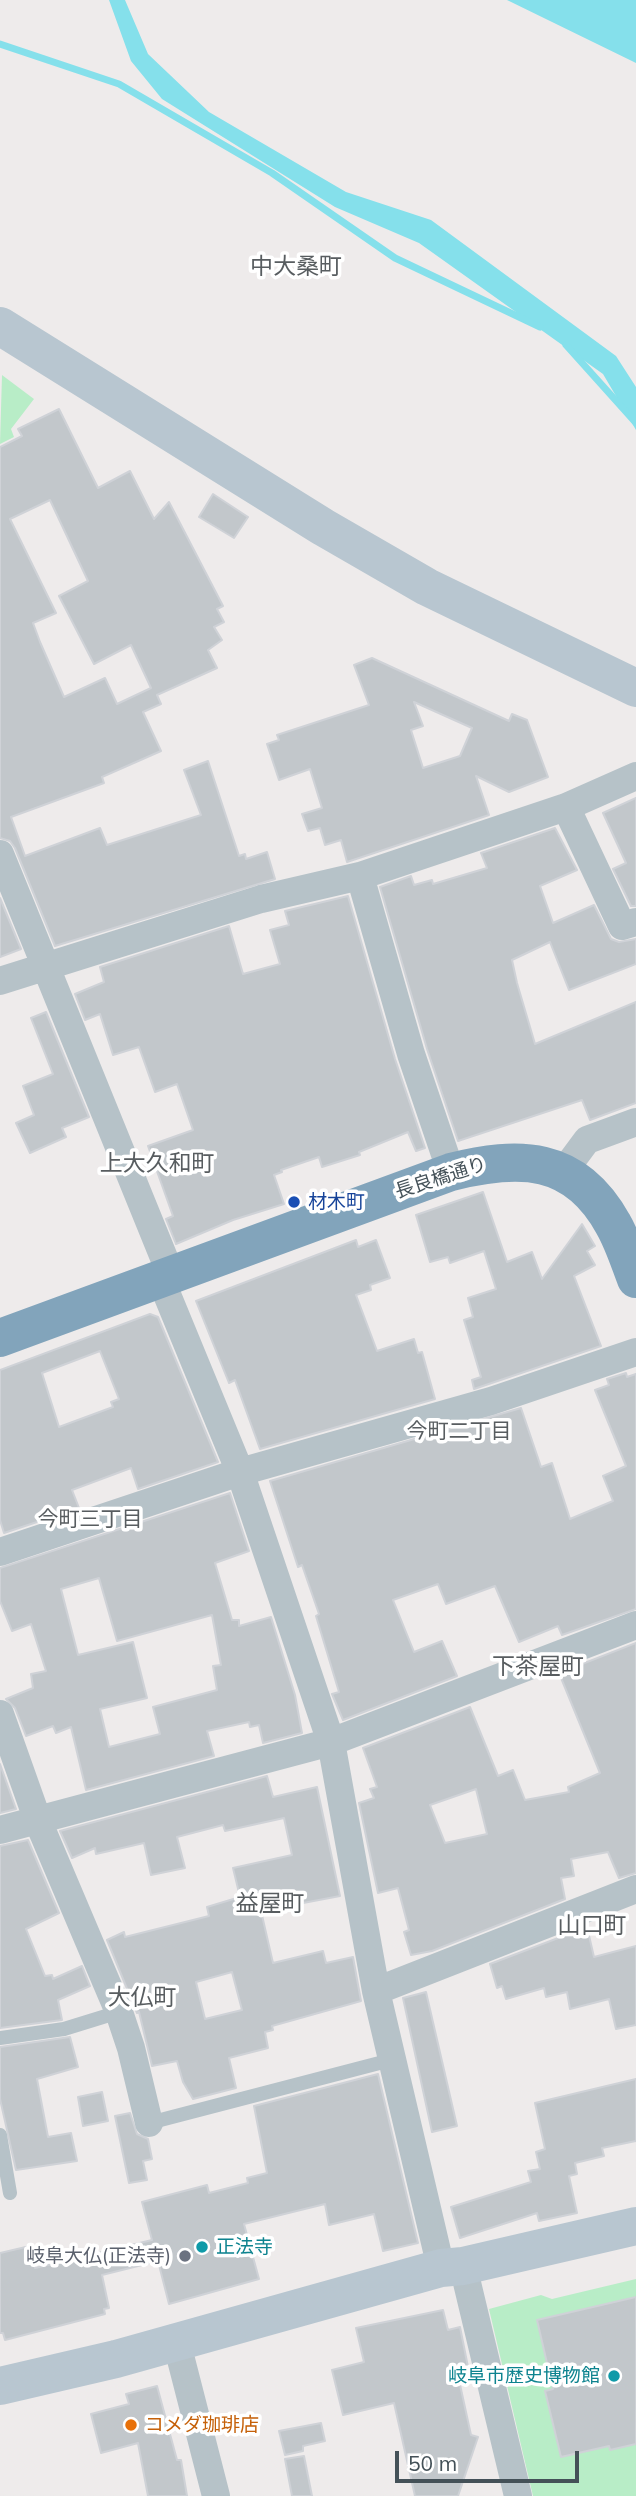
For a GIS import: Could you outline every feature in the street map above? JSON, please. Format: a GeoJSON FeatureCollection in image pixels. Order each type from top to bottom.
{"type":"FeatureCollection","features":[{"type":"Feature","properties":{"kind":"highway","name":"長良橋通り"},"geometry":{"type":"LineString","coordinates":[[0,1338],[451,1172],[495,1161],[540,1165],[565,1171]]}},
{"type":"Feature","properties":{"kind":"highway"},"geometry":{"type":"LineString","coordinates":[[565,1171],[584,1187],[613,1223],[636,1279]]}},
{"type":"Feature","properties":{"kind":"street"},"geometry":{"type":"LineString","coordinates":[[0,327],[323,527],[427,587],[636,688]]}},
{"type":"Feature","properties":{"kind":"street"},"geometry":{"type":"LineString","coordinates":[[0,981],[261,899],[360,876],[566,807],[636,776]]}},
{"type":"Feature","properties":{"kind":"street"},"geometry":{"type":"LineString","coordinates":[[566,807],[622,926],[636,922]]}},
{"type":"Feature","properties":{"kind":"street"},"geometry":{"type":"LineString","coordinates":[[0,854],[240,1472],[331,1742],[391,2060],[518,2496]]}},
{"type":"Feature","properties":{"kind":"street"},"geometry":{"type":"LineString","coordinates":[[360,876],[411,1055],[451,1172]]}},
{"type":"Feature","properties":{"kind":"street"},"geometry":{"type":"LineString","coordinates":[[565,1171],[587,1140],[636,1122]]}},
{"type":"Feature","properties":{"kind":"street"},"geometry":{"type":"LineString","coordinates":[[0,1552],[240,1472],[491,1401],[636,1352]]}},
{"type":"Feature","properties":{"kind":"street"},"geometry":{"type":"LineString","coordinates":[[0,1830],[331,1742],[636,1625]]}},
{"type":"Feature","properties":{"kind":"street"},"geometry":{"type":"LineString","coordinates":[[0,1714],[38,1821],[119,2012],[131,2048],[149,2123]]}},
{"type":"Feature","properties":{"kind":"street"},"geometry":{"type":"LineString","coordinates":[[376,1991],[396,1986],[636,1889]]}},
{"type":"Feature","properties":{"kind":"street"},"geometry":{"type":"LineString","coordinates":[[0,2386],[116,2359],[176,2340],[452,2267],[636,2226]]}},
{"type":"Feature","properties":{"kind":"street"},"geometry":{"type":"LineString","coordinates":[[176,2340],[216,2496]]}},
{"type":"Feature","properties":{"kind":"lane"},"geometry":{"type":"LineString","coordinates":[[0,2038],[64,2029],[119,2012]]}},
{"type":"Feature","properties":{"kind":"lane"},"geometry":{"type":"LineString","coordinates":[[149,2123],[391,2060]]}},
{"type":"Feature","properties":{"kind":"lane"},"geometry":{"type":"LineString","coordinates":[[0,2135],[10,2193]]}},
{"type":"Feature","properties":{"kind":"green space"},"geometry":{"type":"Polygon","coordinates":[[[2,375],[34,399],[11,429],[14,437],[0,444],[2,375]]]}},
{"type":"Feature","properties":{"kind":"green space"},"geometry":{"type":"Polygon","coordinates":[[[636,2279],[636,2496],[533,2496],[489,2309],[541,2295],[552,2299],[636,2279]]]}},
{"type":"Feature","properties":{"kind":"water"},"geometry":{"type":"Polygon","coordinates":[[[109,0],[125,0],[148,54],[209,112],[346,192],[431,220],[616,356],[636,387],[636,430],[603,374],[419,243],[335,207],[162,99],[131,61],[109,0]]]}},
{"type":"Feature","properties":{"kind":"water"},"geometry":{"type":"Polygon","coordinates":[[[507,0],[636,0],[636,63],[507,0]]]}},
{"type":"Feature","properties":{"kind":"building"},"geometry":{"type":"Polygon","coordinates":[[[59,409],[98,488],[130,471],[154,519],[169,502],[223,606],[217,609],[224,622],[214,627],[222,640],[208,650],[217,668],[157,695],[161,704],[143,712],[161,751],[102,777],[104,783],[11,817],[25,856],[100,828],[107,845],[201,815],[184,770],[208,761],[239,856],[245,854],[246,859],[267,852],[275,879],[55,946],[15,848],[10,841],[0,838],[0,447],[22,436],[18,429],[59,409]],[[50,500],[10,519],[56,613],[33,623],[64,697],[105,678],[117,704],[151,688],[131,645],[94,664],[59,596],[88,581],[50,500]]]}},
{"type":"Feature","properties":{"kind":"building"},"geometry":{"type":"Polygon","coordinates":[[[213,494],[248,517],[234,538],[199,517],[213,494]]]}},
{"type":"Feature","properties":{"kind":"building"},"geometry":{"type":"Polygon","coordinates":[[[372,658],[509,721],[512,714],[527,720],[548,777],[509,792],[476,776],[489,815],[347,862],[341,840],[325,845],[320,828],[308,831],[302,814],[322,808],[310,769],[279,780],[267,744],[279,740],[277,735],[369,705],[354,665],[372,658]],[[414,702],[423,726],[411,730],[423,768],[460,756],[472,728],[414,702]]]}},
{"type":"Feature","properties":{"kind":"building"},"geometry":{"type":"Polygon","coordinates":[[[636,798],[636,906],[631,906],[613,869],[626,863],[603,813],[636,798]]]}},
{"type":"Feature","properties":{"kind":"building"},"geometry":{"type":"Polygon","coordinates":[[[555,828],[577,870],[540,886],[553,923],[594,905],[611,939],[619,942],[636,939],[636,964],[569,990],[550,942],[512,960],[517,983],[535,1044],[636,1002],[636,1103],[590,1120],[582,1100],[458,1141],[427,1049],[380,887],[411,876],[414,885],[432,880],[433,884],[487,868],[481,853],[555,828]]]}},
{"type":"Feature","properties":{"kind":"building"},"geometry":{"type":"Polygon","coordinates":[[[348,896],[395,1059],[425,1148],[416,1151],[408,1132],[359,1152],[360,1155],[322,1167],[319,1157],[281,1170],[282,1172],[274,1175],[284,1204],[233,1220],[176,1244],[166,1219],[173,1216],[148,1146],[193,1130],[177,1084],[155,1092],[139,1047],[113,1055],[100,1014],[85,1020],[75,994],[104,982],[100,967],[229,926],[243,974],[280,964],[270,930],[289,925],[285,911],[348,896]]]}},
{"type":"Feature","properties":{"kind":"building"},"geometry":{"type":"Polygon","coordinates":[[[0,898],[21,949],[0,957],[0,898]]]}},
{"type":"Feature","properties":{"kind":"building"},"geometry":{"type":"Polygon","coordinates":[[[46,1012],[89,1117],[62,1128],[66,1137],[30,1153],[16,1123],[34,1115],[23,1086],[53,1074],[31,1018],[46,1012]]]}},
{"type":"Feature","properties":{"kind":"building"},"geometry":{"type":"Polygon","coordinates":[[[483,1192],[507,1262],[532,1252],[542,1279],[582,1224],[595,1246],[587,1251],[595,1265],[574,1276],[601,1346],[474,1389],[472,1380],[481,1377],[464,1320],[473,1317],[468,1298],[496,1289],[484,1251],[450,1263],[448,1257],[430,1262],[416,1215],[483,1192]]]}},
{"type":"Feature","properties":{"kind":"building"},"geometry":{"type":"Polygon","coordinates":[[[356,1240],[358,1247],[376,1240],[390,1278],[370,1285],[371,1290],[356,1295],[377,1351],[414,1339],[418,1353],[422,1352],[435,1399],[260,1449],[235,1380],[229,1383],[196,1301],[356,1240]]]}},
{"type":"Feature","properties":{"kind":"building"},"geometry":{"type":"Polygon","coordinates":[[[150,1314],[158,1317],[218,1462],[138,1489],[131,1468],[72,1490],[79,1508],[4,1533],[0,1520],[0,1370],[150,1314]],[[100,1351],[42,1373],[59,1427],[113,1407],[111,1402],[119,1399],[100,1351]]]}},
{"type":"Feature","properties":{"kind":"building"},"geometry":{"type":"Polygon","coordinates":[[[626,1373],[627,1377],[636,1374],[636,1609],[562,1635],[558,1626],[519,1642],[495,1586],[446,1604],[438,1584],[393,1600],[414,1652],[442,1641],[457,1676],[343,1720],[332,1694],[339,1692],[316,1616],[319,1614],[302,1565],[298,1567],[270,1481],[521,1408],[541,1467],[552,1463],[570,1519],[613,1501],[603,1476],[626,1466],[595,1390],[609,1385],[607,1379],[626,1373]]]}},
{"type":"Feature","properties":{"kind":"building"},"geometry":{"type":"Polygon","coordinates":[[[230,1493],[249,1551],[215,1563],[232,1620],[239,1620],[239,1626],[271,1617],[295,1695],[302,1733],[263,1743],[259,1725],[250,1727],[249,1722],[207,1731],[214,1756],[86,1790],[71,1727],[56,1733],[53,1726],[26,1736],[15,1708],[6,1699],[33,1688],[31,1674],[46,1671],[31,1624],[12,1631],[0,1601],[0,1568],[230,1493]],[[99,1578],[61,1589],[78,1655],[133,1642],[147,1698],[100,1709],[109,1747],[160,1734],[153,1707],[217,1690],[213,1666],[221,1665],[212,1615],[117,1641],[99,1578]]]}},
{"type":"Feature","properties":{"kind":"building"},"geometry":{"type":"Polygon","coordinates":[[[636,1643],[636,1873],[619,1878],[608,1852],[571,1859],[574,1876],[561,1878],[565,1899],[432,1951],[411,1955],[404,1932],[409,1930],[398,1888],[378,1893],[359,1803],[374,1798],[370,1789],[377,1787],[363,1748],[470,1707],[498,1776],[513,1770],[525,1800],[569,1792],[568,1787],[600,1773],[559,1673],[636,1643]],[[476,1789],[430,1805],[445,1843],[487,1834],[476,1789]]]}},
{"type":"Feature","properties":{"kind":"building"},"geometry":{"type":"Polygon","coordinates":[[[0,1764],[16,1809],[0,1813],[0,1764]]]}},
{"type":"Feature","properties":{"kind":"building"},"geometry":{"type":"Polygon","coordinates":[[[267,1776],[273,1797],[317,1787],[340,1896],[261,1911],[273,1963],[323,1951],[326,1963],[353,1957],[361,2001],[272,2026],[273,2030],[265,2032],[268,2048],[229,2058],[236,2088],[193,2099],[183,2082],[177,2061],[152,2066],[139,2012],[137,2013],[107,1940],[124,1932],[125,1937],[209,1916],[207,1907],[240,1897],[233,1868],[292,1855],[284,1818],[225,1831],[223,1825],[177,1837],[185,1868],[151,1875],[144,1843],[96,1854],[95,1848],[72,1858],[60,1831],[267,1776]],[[232,1972],[196,1982],[205,2019],[242,2010],[232,1972]]]}},
{"type":"Feature","properties":{"kind":"building"},"geometry":{"type":"Polygon","coordinates":[[[28,1840],[59,1913],[26,1929],[45,1976],[52,1975],[53,1979],[82,1966],[90,1986],[58,2000],[62,2020],[0,2028],[0,1846],[28,1840]]]}},
{"type":"Feature","properties":{"kind":"building"},"geometry":{"type":"Polygon","coordinates":[[[587,1927],[594,1957],[636,1946],[636,2025],[616,2029],[609,1999],[570,2009],[567,1992],[546,1997],[544,1988],[506,1999],[502,1986],[497,1988],[490,1964],[587,1927]]]}},
{"type":"Feature","properties":{"kind":"building"},"geometry":{"type":"Polygon","coordinates":[[[426,1992],[457,2126],[432,2132],[403,1998],[426,1992]]]}},
{"type":"Feature","properties":{"kind":"building"},"geometry":{"type":"Polygon","coordinates":[[[70,2037],[78,2067],[37,2079],[48,2137],[71,2133],[77,2161],[16,2170],[0,2099],[0,2047],[70,2037]]]}},
{"type":"Feature","properties":{"kind":"building"},"geometry":{"type":"Polygon","coordinates":[[[378,2074],[418,2243],[383,2251],[374,2214],[329,2225],[325,2204],[244,2224],[259,2279],[169,2304],[158,2261],[102,2275],[109,2308],[104,2309],[105,2314],[5,2340],[3,2333],[0,2333],[0,2253],[30,2246],[35,2268],[152,2240],[142,2202],[207,2185],[209,2193],[248,2183],[247,2178],[267,2173],[254,2106],[378,2074]]]}},
{"type":"Feature","properties":{"kind":"building"},"geometry":{"type":"Polygon","coordinates":[[[636,2079],[636,2141],[602,2148],[604,2156],[575,2163],[577,2174],[569,2176],[577,2213],[539,2221],[537,2213],[460,2238],[451,2207],[531,2182],[528,2171],[540,2169],[536,2152],[545,2149],[535,2103],[636,2079]]]}},
{"type":"Feature","properties":{"kind":"building"},"geometry":{"type":"Polygon","coordinates":[[[102,2092],[108,2121],[83,2126],[78,2097],[102,2092]]]}},
{"type":"Feature","properties":{"kind":"building"},"geometry":{"type":"Polygon","coordinates":[[[130,2113],[137,2134],[148,2139],[152,2159],[143,2161],[147,2180],[129,2183],[115,2116],[130,2113]]]}},
{"type":"Feature","properties":{"kind":"building","name":"岐阜市歴史博物館"},"geometry":{"type":"Polygon","coordinates":[[[636,2297],[636,2444],[610,2450],[609,2446],[561,2457],[545,2391],[553,2389],[537,2320],[636,2297]]]}},
{"type":"Feature","properties":{"kind":"building"},"geometry":{"type":"Polygon","coordinates":[[[443,2310],[448,2330],[460,2327],[470,2377],[459,2380],[471,2435],[478,2437],[458,2496],[415,2496],[394,2403],[343,2415],[332,2370],[364,2362],[356,2328],[443,2310]]]}},
{"type":"Feature","properties":{"kind":"building"},"geometry":{"type":"Polygon","coordinates":[[[157,2386],[177,2460],[181,2460],[187,2496],[148,2496],[138,2443],[101,2453],[91,2414],[129,2404],[126,2394],[157,2386]]]}},
{"type":"Feature","properties":{"kind":"building"},"geometry":{"type":"Polygon","coordinates":[[[321,2423],[325,2441],[303,2446],[303,2451],[285,2455],[279,2431],[321,2423]]]}},
{"type":"Feature","properties":{"kind":"building"},"geometry":{"type":"Polygon","coordinates":[[[304,2456],[312,2496],[292,2496],[285,2459],[304,2456]]]}},
{"type":"Feature","properties":{"kind":"waterway"},"geometry":{"type":"LineString","coordinates":[[0,44],[119,84],[272,173],[395,258],[540,327]]}},
{"type":"Feature","properties":{"kind":"waterway"},"geometry":{"type":"LineString","coordinates":[[566,345],[636,423]]}},
{"type":"Feature","properties":{"kind":"place","name":"材木町"},"geometry":{"type":"Point","coordinates":[294,1202]}},
{"type":"Feature","properties":{"kind":"place","name":"正法寺"},"geometry":{"type":"Point","coordinates":[202,2247]}},
{"type":"Feature","properties":{"kind":"place","name":"岐阜大仏(正法寺)"},"geometry":{"type":"Point","coordinates":[185,2256]}},
{"type":"Feature","properties":{"kind":"place","name":"岐阜市歴史博物館"},"geometry":{"type":"Point","coordinates":[614,2376]}},
{"type":"Feature","properties":{"kind":"place","name":"コメダ珈琲店"},"geometry":{"type":"Point","coordinates":[131,2425]}},
{"type":"Feature","properties":{"kind":"district","name":"中大桑町"},"geometry":{"type":"Point","coordinates":[296,267]}},
{"type":"Feature","properties":{"kind":"district","name":"上大久和町"},"geometry":{"type":"Point","coordinates":[157,1164]}},
{"type":"Feature","properties":{"kind":"district","name":"今町二丁目"},"geometry":{"type":"Point","coordinates":[459,1432]}},
{"type":"Feature","properties":{"kind":"district","name":"今町三丁目"},"geometry":{"type":"Point","coordinates":[90,1520]}},
{"type":"Feature","properties":{"kind":"district","name":"下茶屋町"},"geometry":{"type":"Point","coordinates":[538,1667]}},
{"type":"Feature","properties":{"kind":"district","name":"益屋町"},"geometry":{"type":"Point","coordinates":[270,1904]}},
{"type":"Feature","properties":{"kind":"district","name":"山口町"},"geometry":{"type":"Point","coordinates":[592,1926]}},
{"type":"Feature","properties":{"kind":"district","name":"大仏町"},"geometry":{"type":"Point","coordinates":[142,1998]}}]}
